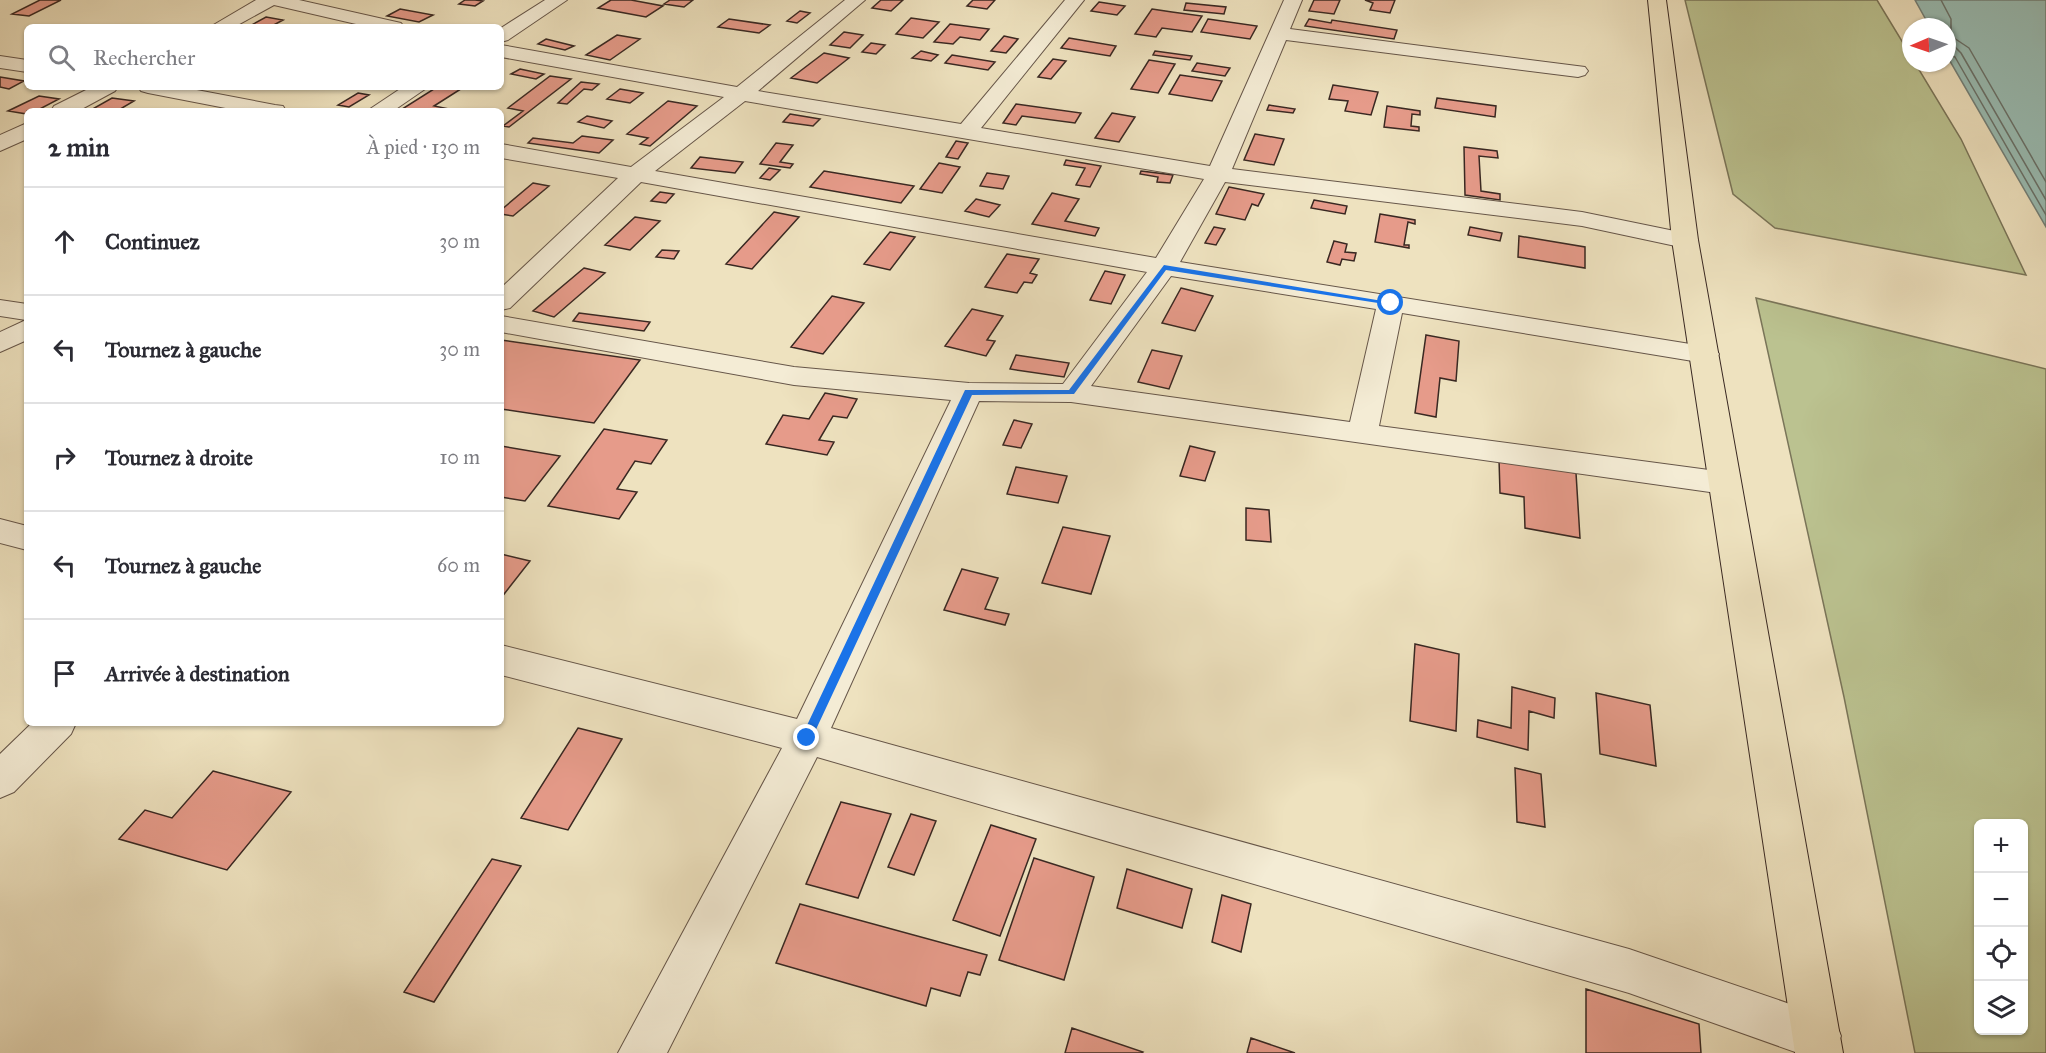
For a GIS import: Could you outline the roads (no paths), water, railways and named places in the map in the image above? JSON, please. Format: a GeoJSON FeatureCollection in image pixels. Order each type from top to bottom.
{"type":"FeatureCollection","features":[{"type":"Feature","properties":{"kind":"main road"},"geometry":{"type":"LineString","coordinates":[[1657,0],[1685,240],[1818,1044]]}},
{"type":"Feature","properties":{"kind":"street"},"geometry":{"type":"LineString","coordinates":[[226,24],[270,0]]}},
{"type":"Feature","properties":{"kind":"street"},"geometry":{"type":"LineString","coordinates":[[275,0],[381,24]]}},
{"type":"Feature","properties":{"kind":"street"},"geometry":{"type":"LineString","coordinates":[[504,34],[558,0]]}},
{"type":"Feature","properties":{"kind":"street"},"geometry":{"type":"LineString","coordinates":[[504,299],[636,174],[741,94],[856,0]]}},
{"type":"Feature","properties":{"kind":"street"},"geometry":{"type":"LineString","coordinates":[[967,131],[1075,0]]}},
{"type":"Feature","properties":{"kind":"street"},"geometry":{"type":"LineString","coordinates":[[1071,393],[1164,267],[1218,174],[1293,0]]}},
{"type":"Feature","properties":{"kind":"street"},"geometry":{"type":"LineString","coordinates":[[1279,33],[1578,71]]}},
{"type":"Feature","properties":{"kind":"street"},"geometry":{"type":"LineString","coordinates":[[504,52],[1218,174],[1582,219],[1685,240]]}},
{"type":"Feature","properties":{"kind":"street"},"geometry":{"type":"LineString","coordinates":[[0,62],[24,66]]}},
{"type":"Feature","properties":{"kind":"street"},"geometry":{"type":"LineString","coordinates":[[68,108],[102,90]]}},
{"type":"Feature","properties":{"kind":"street"},"geometry":{"type":"LineString","coordinates":[[164,90],[259,108]]}},
{"type":"Feature","properties":{"kind":"street"},"geometry":{"type":"LineString","coordinates":[[383,108],[413,90]]}},
{"type":"Feature","properties":{"kind":"street"},"geometry":{"type":"LineString","coordinates":[[0,144],[24,132]]}},
{"type":"Feature","properties":{"kind":"street"},"geometry":{"type":"LineString","coordinates":[[504,152],[1164,267],[1705,354]]}},
{"type":"Feature","properties":{"kind":"street"},"geometry":{"type":"LineString","coordinates":[[1362,434],[1391,303]]}},
{"type":"Feature","properties":{"kind":"street"},"geometry":{"type":"LineString","coordinates":[[0,308],[24,312]]}},
{"type":"Feature","properties":{"kind":"street"},"geometry":{"type":"LineString","coordinates":[[504,325],[794,376],[969,392],[1071,393],[1724,483]]}},
{"type":"Feature","properties":{"kind":"street"},"geometry":{"type":"LineString","coordinates":[[0,344],[24,330]]}},
{"type":"Feature","properties":{"kind":"street"},"geometry":{"type":"LineString","coordinates":[[642,1053],[807,738],[969,392]]}},
{"type":"Feature","properties":{"kind":"street"},"geometry":{"type":"LineString","coordinates":[[0,531],[24,537]]}},
{"type":"Feature","properties":{"kind":"street"},"geometry":{"type":"LineString","coordinates":[[504,661],[807,738],[1629,971],[1818,1044]]}},
{"type":"Feature","properties":{"kind":"street"},"geometry":{"type":"LineString","coordinates":[[0,780],[54,726]]}},
{"type":"Feature","properties":{"kind":"water"},"geometry":{"type":"Polygon","coordinates":[[[1915,0],[2046,0],[2046,227],[1956,72],[1956,18],[1925,18],[1915,0]]]}}]}
